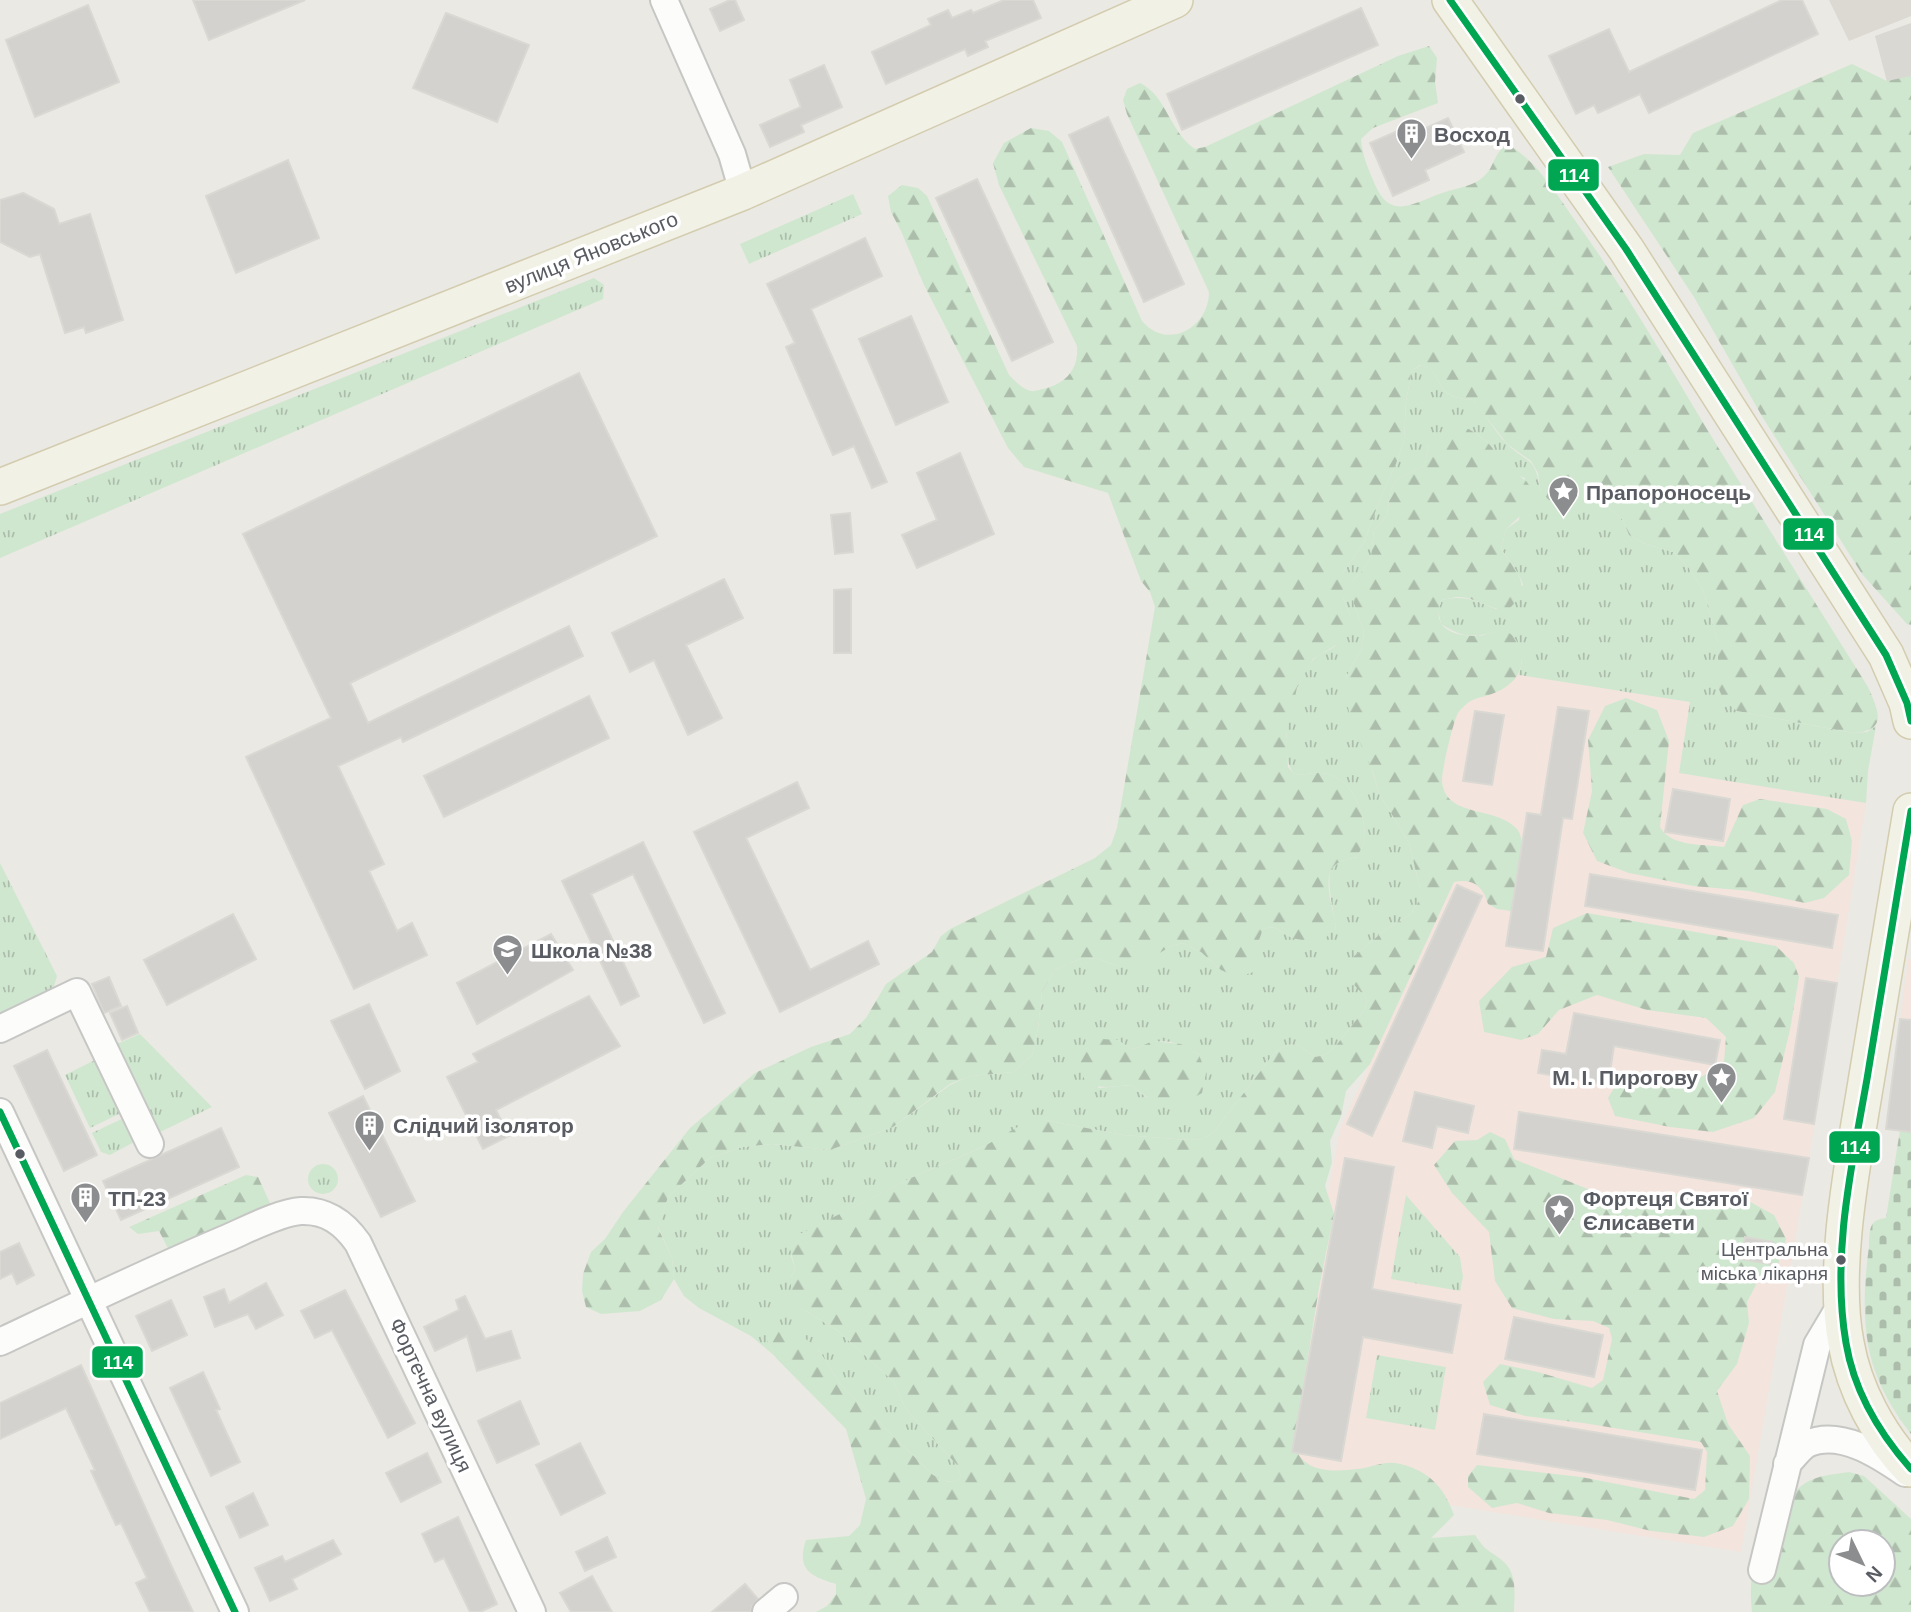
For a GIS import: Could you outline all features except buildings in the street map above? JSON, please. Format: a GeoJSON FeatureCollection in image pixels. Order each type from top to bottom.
{"type":"FeatureCollection","features":[{"type":"Feature","properties":{"kind":"main road","name":"вулиця Яновського"},"geometry":{"type":"LineString","coordinates":[[0,487],[743,192],[1175,0]]}},
{"type":"Feature","properties":{"kind":"main road"},"geometry":{"type":"LineString","coordinates":[[1450,0],[1626,249],[1886,655],[1907,703],[1911,721]]}},
{"type":"Feature","properties":{"kind":"main road"},"geometry":{"type":"LineString","coordinates":[[1911,811],[1854,1151],[1843,1254],[1842,1303],[1846,1343],[1855,1376],[1871,1414],[1891,1446],[1911,1469]]}},
{"type":"Feature","properties":{"kind":"street"},"geometry":{"type":"LineString","coordinates":[[664,0],[732,154],[743,192]]}},
{"type":"Feature","properties":{"kind":"street"},"geometry":{"type":"LineString","coordinates":[[0,1029],[77,992],[150,1144]]}},
{"type":"Feature","properties":{"kind":"street"},"geometry":{"type":"LineString","coordinates":[[0,1112],[235,1612]]}},
{"type":"Feature","properties":{"kind":"street","name":"Фортечна вулиця"},"geometry":{"type":"LineString","coordinates":[[90,1300],[262,1223],[299,1211],[322,1213],[337,1219],[349,1229],[358,1243],[532,1612]]}},
{"type":"Feature","properties":{"kind":"street"},"geometry":{"type":"LineString","coordinates":[[0,1342],[90,1300]]}},
{"type":"Feature","properties":{"kind":"street"},"geometry":{"type":"LineString","coordinates":[[1762,1570],[1817,1345],[1842,1303]]}},
{"type":"Feature","properties":{"kind":"street"},"geometry":{"type":"LineString","coordinates":[[1787,1464],[1806,1445],[1829,1439],[1872,1453],[1911,1476]]}},
{"type":"Feature","properties":{"kind":"shaded area"},"geometry":{"type":"Polygon","coordinates":[[[1829,0],[1911,0],[1911,16],[1849,41],[1829,0]]]}},
{"type":"Feature","properties":{"kind":"shaded area"},"geometry":{"type":"Polygon","coordinates":[[[1911,23],[1911,90],[1891,97],[1875,36],[1911,23]]]}},
{"type":"Feature","properties":{"kind":"shaded area"},"geometry":{"type":"Polygon","coordinates":[[[1439,662],[1690,702],[1679,773],[1866,803],[1809,1158],[1741,1552],[1276,1477],[1340,1129],[1454,882],[1421,778],[1439,662]]]}},
{"type":"Feature","properties":{"kind":"shaded area"},"geometry":{"type":"Polygon","coordinates":[[[1908,959],[1911,960],[1911,1132],[1886,1129],[1908,959]]]}},
{"type":"Feature","properties":{"kind":"green space"},"geometry":{"type":"Polygon","coordinates":[[[1429,46],[1437,58],[1435,82],[1438,103],[1373,128],[1361,139],[1365,160],[1379,193],[1386,201],[1401,206],[1469,185],[1486,174],[1507,144],[1536,168],[1560,198],[1629,300],[1868,687],[1877,711],[1876,724],[1872,728],[1853,733],[1737,711],[1724,701],[1718,687],[1718,642],[1703,590],[1689,568],[1673,552],[1643,543],[1629,535],[1623,520],[1608,507],[1598,492],[1588,487],[1579,488],[1561,501],[1549,500],[1540,491],[1538,473],[1531,461],[1507,444],[1473,400],[1450,395],[1433,372],[1420,365],[1412,370],[1406,401],[1404,440],[1396,464],[1364,542],[1343,573],[1343,597],[1350,615],[1350,629],[1336,645],[1313,659],[1297,688],[1286,736],[1288,767],[1294,774],[1321,773],[1341,780],[1354,796],[1362,816],[1365,839],[1357,857],[1336,864],[1329,876],[1336,927],[1320,944],[1292,938],[1274,927],[1263,929],[1258,943],[1263,957],[1254,972],[1237,977],[1221,970],[1201,952],[1183,943],[1171,946],[1142,964],[1117,966],[1099,959],[1082,958],[1055,970],[1042,992],[1032,1055],[1014,1072],[971,1076],[950,1084],[893,1127],[830,1150],[772,1144],[742,1147],[710,1158],[668,1197],[658,1228],[672,1258],[674,1279],[661,1300],[640,1311],[601,1314],[586,1307],[582,1291],[583,1274],[591,1252],[605,1239],[623,1212],[690,1128],[755,1073],[811,1047],[850,1034],[866,1018],[886,984],[932,952],[941,936],[950,929],[1095,858],[1111,845],[1117,828],[1155,607],[1150,592],[1141,581],[1108,493],[1024,467],[1008,448],[924,285],[891,212],[888,196],[902,185],[918,188],[927,196],[1009,375],[1029,390],[1051,387],[1064,379],[1073,368],[1077,346],[999,185],[993,163],[1004,143],[1031,128],[1049,131],[1062,142],[1142,321],[1152,330],[1174,335],[1194,325],[1202,316],[1209,292],[1127,114],[1123,100],[1127,89],[1140,83],[1149,89],[1163,105],[1180,134],[1195,149],[1205,147],[1398,56],[1429,46]]]}},
{"type":"Feature","properties":{"kind":"green space"},"geometry":{"type":"Polygon","coordinates":[[[1852,64],[1887,81],[1911,76],[1911,625],[1907,624],[1862,574],[1763,418],[1694,297],[1608,167],[1644,154],[1680,155],[1693,133],[1852,64]]]}},
{"type":"Feature","properties":{"kind":"green space"},"geometry":{"type":"Polygon","coordinates":[[[853,194],[862,214],[749,264],[740,244],[853,194]]]}},
{"type":"Feature","properties":{"kind":"green space"},"geometry":{"type":"Polygon","coordinates":[[[594,278],[604,285],[603,299],[0,558],[0,514],[594,278]]]}},
{"type":"Feature","properties":{"kind":"green space"},"geometry":{"type":"Polygon","coordinates":[[[1421,365],[1426,367],[1433,372],[1447,393],[1457,398],[1473,400],[1502,439],[1533,466],[1540,491],[1561,501],[1579,488],[1588,486],[1598,492],[1608,507],[1623,520],[1629,535],[1643,543],[1673,552],[1689,568],[1703,590],[1718,642],[1718,687],[1737,711],[1853,733],[1867,732],[1876,726],[1868,771],[1866,803],[1679,773],[1690,702],[1519,675],[1522,661],[1493,632],[1466,635],[1441,624],[1438,610],[1442,600],[1469,599],[1496,609],[1523,585],[1501,549],[1506,529],[1519,520],[1525,478],[1509,473],[1497,463],[1492,447],[1469,429],[1428,445],[1425,465],[1397,479],[1390,491],[1387,516],[1374,530],[1371,556],[1352,582],[1352,598],[1364,632],[1362,648],[1345,679],[1379,793],[1409,843],[1420,888],[1420,899],[1411,914],[1385,930],[1353,957],[1360,990],[1367,999],[1365,1009],[1334,1048],[1325,1055],[1315,1057],[1300,1046],[1292,1044],[1275,1052],[1214,1132],[1204,1139],[1123,1135],[1045,1120],[911,1178],[801,1234],[791,1256],[795,1268],[791,1278],[801,1308],[838,1331],[893,1381],[906,1409],[957,1465],[961,1476],[957,1481],[942,1480],[933,1475],[841,1385],[818,1349],[768,1342],[776,1357],[751,1336],[699,1308],[684,1296],[674,1279],[672,1258],[658,1227],[668,1197],[710,1158],[742,1147],[772,1144],[830,1150],[893,1127],[950,1085],[970,1076],[1014,1072],[1032,1055],[1042,992],[1055,970],[1082,958],[1099,959],[1117,966],[1183,943],[1201,952],[1221,970],[1258,943],[1262,929],[1274,927],[1292,938],[1336,928],[1330,890],[1331,870],[1342,861],[1357,857],[1365,839],[1362,816],[1354,796],[1341,780],[1321,773],[1294,774],[1286,749],[1289,716],[1306,670],[1315,658],[1336,645],[1350,615],[1343,597],[1343,573],[1364,542],[1396,464],[1404,440],[1406,401],[1412,370],[1421,365]],[[1118,1040],[1098,1088],[1131,1085],[1147,1098],[1199,1055],[1181,1045],[1166,1041],[1150,1043],[1132,1050],[1118,1040]]]}},
{"type":"Feature","properties":{"kind":"green space"},"geometry":{"type":"Polygon","coordinates":[[[1469,429],[1492,447],[1498,463],[1524,479],[1531,489],[1529,508],[1506,529],[1501,549],[1517,572],[1522,586],[1521,593],[1509,609],[1496,608],[1466,598],[1442,600],[1439,617],[1446,628],[1459,634],[1476,636],[1499,631],[1509,633],[1515,638],[1522,657],[1519,672],[1510,684],[1497,692],[1471,701],[1458,713],[1442,780],[1445,792],[1452,801],[1497,817],[1517,829],[1522,847],[1520,886],[1511,911],[1497,909],[1488,904],[1483,892],[1472,882],[1454,882],[1370,1064],[1346,1091],[1341,1116],[1330,1141],[1332,1162],[1325,1186],[1334,1214],[1294,1444],[1304,1461],[1319,1468],[1347,1470],[1391,1463],[1406,1465],[1425,1474],[1445,1495],[1454,1515],[1431,1538],[1475,1535],[1486,1549],[1508,1567],[1514,1586],[1514,1612],[816,1612],[827,1606],[836,1594],[836,1584],[807,1570],[803,1558],[806,1540],[849,1536],[860,1525],[866,1499],[846,1429],[776,1358],[768,1342],[768,1332],[776,1325],[789,1325],[818,1349],[841,1385],[933,1475],[948,1482],[957,1481],[961,1476],[957,1465],[906,1409],[893,1381],[838,1331],[801,1308],[791,1297],[791,1278],[795,1268],[789,1245],[800,1234],[911,1178],[983,1147],[1028,1121],[1045,1120],[1123,1135],[1204,1139],[1214,1132],[1275,1052],[1292,1044],[1315,1057],[1325,1055],[1334,1048],[1365,1009],[1367,999],[1348,978],[1345,968],[1353,957],[1385,930],[1411,914],[1420,899],[1420,888],[1409,843],[1379,793],[1373,772],[1352,725],[1345,694],[1345,679],[1362,648],[1364,632],[1352,598],[1352,582],[1371,556],[1374,530],[1387,516],[1390,491],[1397,479],[1425,465],[1428,445],[1444,430],[1469,429]]]}},
{"type":"Feature","properties":{"kind":"green space"},"geometry":{"type":"Polygon","coordinates":[[[1626,698],[1657,710],[1669,741],[1660,827],[1665,833],[1688,843],[1724,847],[1743,805],[1760,799],[1827,809],[1846,819],[1852,841],[1849,875],[1824,898],[1805,903],[1749,891],[1693,886],[1629,873],[1597,861],[1583,833],[1592,791],[1588,740],[1605,706],[1626,698]]]}},
{"type":"Feature","properties":{"kind":"green space"},"geometry":{"type":"Polygon","coordinates":[[[0,863],[57,976],[52,993],[0,1019],[0,863]]]}},
{"type":"Feature","properties":{"kind":"green space"},"geometry":{"type":"Polygon","coordinates":[[[1587,913],[1776,946],[1794,963],[1799,977],[1775,1092],[1754,1118],[1713,1132],[1615,1116],[1608,1098],[1624,1078],[1640,1074],[1668,1080],[1692,1080],[1704,1076],[1724,1061],[1726,1037],[1706,1018],[1647,1010],[1597,995],[1559,1010],[1538,1034],[1521,1040],[1484,1032],[1479,1001],[1512,967],[1546,957],[1553,928],[1587,913]]]}},
{"type":"Feature","properties":{"kind":"green space"},"geometry":{"type":"Polygon","coordinates":[[[140,1034],[212,1107],[158,1133],[110,1047],[140,1034]]]}},
{"type":"Feature","properties":{"kind":"green space"},"geometry":{"type":"Polygon","coordinates":[[[1102,1039],[1118,1040],[1132,1050],[1153,1041],[1181,1044],[1199,1055],[1206,1073],[1202,1093],[1181,1104],[1165,1106],[1131,1085],[1103,1087],[1089,1083],[1081,1070],[1080,1058],[1102,1039]]]}},
{"type":"Feature","properties":{"kind":"green space"},"geometry":{"type":"Polygon","coordinates":[[[101,1057],[127,1110],[90,1128],[65,1075],[101,1057]]]}},
{"type":"Feature","properties":{"kind":"green space"},"geometry":{"type":"Polygon","coordinates":[[[130,1115],[138,1140],[110,1155],[101,1152],[92,1133],[130,1115]]]}},
{"type":"Feature","properties":{"kind":"green space"},"geometry":{"type":"Polygon","coordinates":[[[1900,1130],[1911,1132],[1911,1434],[1893,1408],[1878,1378],[1868,1344],[1865,1316],[1870,1232],[1875,1222],[1886,1218],[1900,1130]]]}},
{"type":"Feature","properties":{"kind":"green space"},"geometry":{"type":"Polygon","coordinates":[[[1490,1132],[1505,1139],[1514,1159],[1622,1203],[1652,1210],[1676,1194],[1734,1193],[1774,1215],[1786,1239],[1778,1265],[1758,1281],[1747,1302],[1749,1323],[1737,1364],[1717,1391],[1728,1424],[1750,1456],[1749,1499],[1733,1526],[1704,1537],[1651,1531],[1607,1520],[1549,1513],[1517,1503],[1492,1508],[1468,1487],[1468,1476],[1477,1465],[1581,1477],[1694,1499],[1705,1490],[1707,1452],[1701,1442],[1525,1416],[1490,1405],[1483,1382],[1500,1364],[1592,1388],[1603,1380],[1612,1339],[1609,1328],[1593,1321],[1554,1319],[1512,1308],[1495,1281],[1489,1232],[1452,1193],[1434,1165],[1455,1141],[1477,1140],[1490,1132]]]}},
{"type":"Feature","properties":{"kind":"green space"},"geometry":{"type":"Polygon","coordinates":[[[323,1164],[329,1165],[337,1173],[337,1185],[329,1193],[323,1194],[317,1193],[309,1185],[308,1179],[309,1173],[317,1165],[323,1164]]]}},
{"type":"Feature","properties":{"kind":"green space"},"geometry":{"type":"Polygon","coordinates":[[[246,1175],[258,1177],[270,1203],[262,1217],[171,1254],[159,1231],[138,1234],[129,1227],[246,1175]]]}},
{"type":"Feature","properties":{"kind":"green space"},"geometry":{"type":"Polygon","coordinates":[[[1406,1195],[1460,1257],[1463,1277],[1460,1291],[1391,1279],[1406,1195]]]}},
{"type":"Feature","properties":{"kind":"green space"},"geometry":{"type":"Polygon","coordinates":[[[1377,1355],[1446,1367],[1435,1430],[1366,1418],[1377,1355]]]}},
{"type":"Feature","properties":{"kind":"green space"},"geometry":{"type":"Polygon","coordinates":[[[1849,1472],[1864,1476],[1911,1519],[1911,1612],[1752,1612],[1751,1585],[1754,1565],[1764,1539],[1792,1495],[1807,1482],[1822,1476],[1849,1472]]]}},
{"type":"Feature","properties":{"kind":"transit line","name":"114"},"geometry":{"type":"LineString","coordinates":[[1450,0],[1626,249],[1886,655],[1907,703],[1911,721]]}},
{"type":"Feature","properties":{"kind":"transit line","name":"114"},"geometry":{"type":"LineString","coordinates":[[1911,811],[1845,1210],[1841,1277],[1846,1343],[1855,1378],[1878,1426],[1911,1469]]}},
{"type":"Feature","properties":{"kind":"transit line","name":"114"},"geometry":{"type":"LineString","coordinates":[[0,1112],[235,1612]]}},
{"type":"Feature","properties":{"kind":"place","name":"Восход"},"geometry":{"type":"Point","coordinates":[1411,161]}},
{"type":"Feature","properties":{"kind":"place","name":"Прапороносець"},"geometry":{"type":"Point","coordinates":[1563,519]}},
{"type":"Feature","properties":{"kind":"place","name":"Школа №38"},"geometry":{"type":"Point","coordinates":[508,977]}},
{"type":"Feature","properties":{"kind":"place","name":"М. І. Пирогову"},"geometry":{"type":"Point","coordinates":[1721,1104]}},
{"type":"Feature","properties":{"kind":"place","name":"Слідчий ізолятор"},"geometry":{"type":"Point","coordinates":[370,1152]}},
{"type":"Feature","properties":{"kind":"place","name":"ТП-23"},"geometry":{"type":"Point","coordinates":[85,1225]}},
{"type":"Feature","properties":{"kind":"place","name":"Фортеця Святої Єлисавети"},"geometry":{"type":"Point","coordinates":[1560,1237]}},
{"type":"Feature","properties":{"kind":"place","name":"Центральна міська лікарня"},"geometry":{"type":"Point","coordinates":[1841,1260]}}]}
